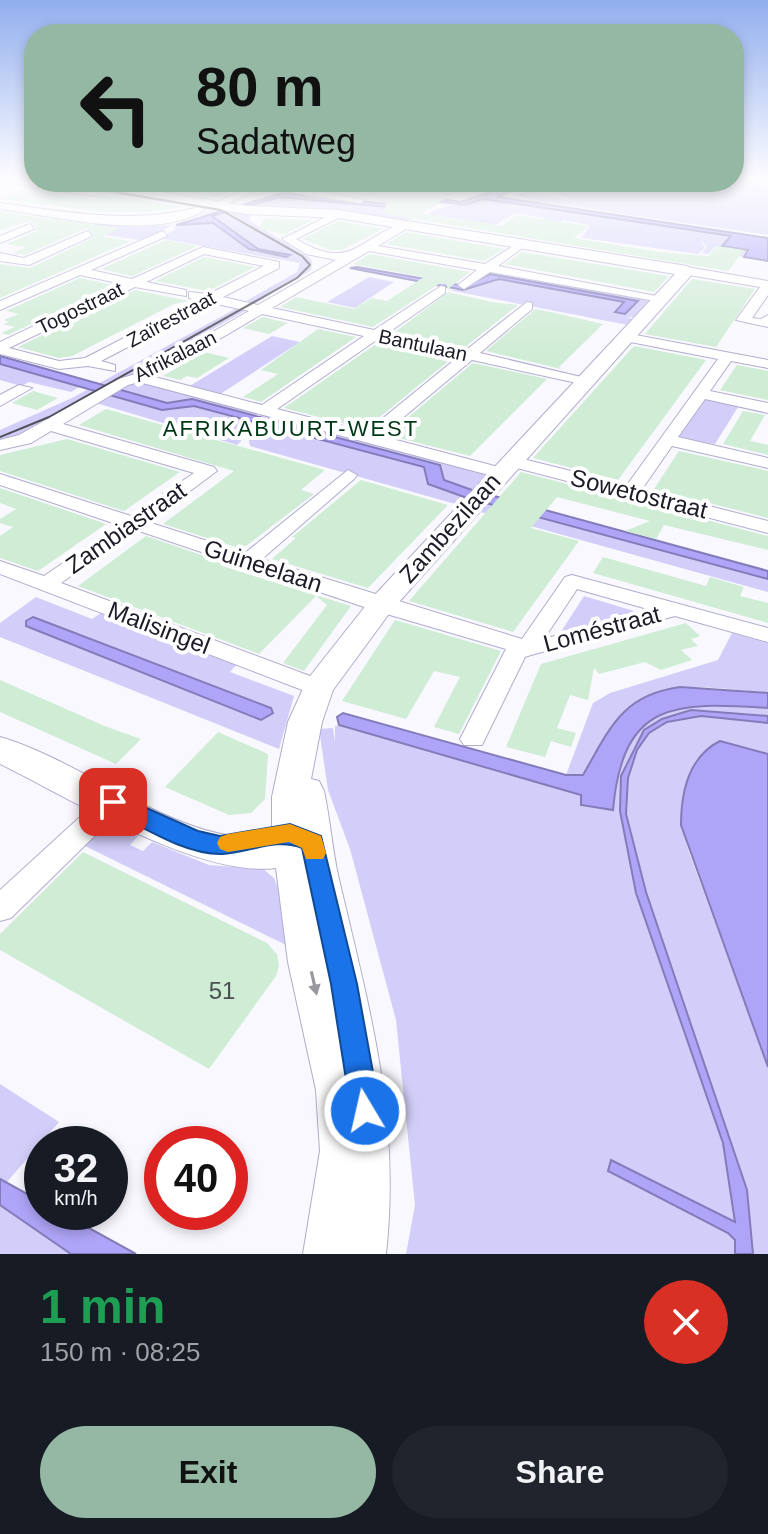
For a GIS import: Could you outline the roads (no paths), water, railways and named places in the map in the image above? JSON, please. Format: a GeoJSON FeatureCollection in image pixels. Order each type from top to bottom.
{"type":"FeatureCollection","features":[{"type":"Feature","properties":{"kind":"street"},"geometry":{"type":"LineString","coordinates":[[0,257],[25,262],[82,237]]}},
{"type":"Feature","properties":{"kind":"street"},"geometry":{"type":"LineString","coordinates":[[0,306],[157,237]]}},
{"type":"Feature","properties":{"kind":"street"},"geometry":{"type":"LineString","coordinates":[[293,237],[288,239],[310,252],[345,258]]}},
{"type":"Feature","properties":{"kind":"street","name":"Afrikalaan"},"geometry":{"type":"LineString","coordinates":[[0,445],[25,439],[108,391],[140,378],[385,237]]}},
{"type":"Feature","properties":{"kind":"street"},"geometry":{"type":"LineString","coordinates":[[475,237],[768,286],[743,320],[764,324],[768,319]]}},
{"type":"Feature","properties":{"kind":"street"},"geometry":{"type":"LineString","coordinates":[[464,285],[521,244]]}},
{"type":"Feature","properties":{"kind":"street"},"geometry":{"type":"LineString","coordinates":[[366,247],[487,268],[654,306]]}},
{"type":"Feature","properties":{"kind":"street","name":"Zaïrestraat"},"geometry":{"type":"LineString","coordinates":[[88,362],[275,265],[203,250]]}},
{"type":"Feature","properties":{"kind":"street","name":"Togostraat"},"geometry":{"type":"LineString","coordinates":[[0,348],[203,250]]}},
{"type":"Feature","properties":{"kind":"street","name":"Bantulaan"},"geometry":{"type":"LineString","coordinates":[[54,267],[586,380]]}},
{"type":"Feature","properties":{"kind":"street","name":"Zambezilaan"},"geometry":{"type":"LineString","coordinates":[[298,842],[307,794],[299,767],[305,722],[318,688],[381,605],[687,271]]}},
{"type":"Feature","properties":{"kind":"street"},"geometry":{"type":"LineString","coordinates":[[263,412],[441,290]]}},
{"type":"Feature","properties":{"kind":"street"},"geometry":{"type":"LineString","coordinates":[[368,439],[527,306]]}},
{"type":"Feature","properties":{"kind":"street"},"geometry":{"type":"LineString","coordinates":[[625,337],[768,364]]}},
{"type":"Feature","properties":{"kind":"street"},"geometry":{"type":"LineString","coordinates":[[0,348],[59,365],[88,362]]}},
{"type":"Feature","properties":{"kind":"street"},"geometry":{"type":"LineString","coordinates":[[631,492],[727,356]]}},
{"type":"Feature","properties":{"kind":"street","name":"Zaïrestraat"},"geometry":{"type":"LineString","coordinates":[[88,362],[110,368]]}},
{"type":"Feature","properties":{"kind":"street","name":"Sowetostraat"},"geometry":{"type":"LineString","coordinates":[[140,378],[368,439],[492,482],[631,492],[768,527]]}},
{"type":"Feature","properties":{"kind":"street"},"geometry":{"type":"LineString","coordinates":[[0,401],[24,388]]}},
{"type":"Feature","properties":{"kind":"street"},"geometry":{"type":"LineString","coordinates":[[700,393],[768,408]]}},
{"type":"Feature","properties":{"kind":"street","name":"Zambiastraat"},"geometry":{"type":"LineString","coordinates":[[45,585],[208,471],[50,425]]}},
{"type":"Feature","properties":{"kind":"street"},"geometry":{"type":"LineString","coordinates":[[669,440],[768,463]]}},
{"type":"Feature","properties":{"kind":"street"},"geometry":{"type":"LineString","coordinates":[[248,561],[348,475]]}},
{"type":"Feature","properties":{"kind":"street","name":"Guineelaan"},"geometry":{"type":"LineString","coordinates":[[0,479],[381,605],[527,648]]}},
{"type":"Feature","properties":{"kind":"street","name":"Malisingel"},"geometry":{"type":"LineString","coordinates":[[0,567],[318,688]]}},
{"type":"Feature","properties":{"kind":"street"},"geometry":{"type":"LineString","coordinates":[[473,739],[516,652],[527,648],[572,581],[768,635]]}},
{"type":"Feature","properties":{"kind":"street","name":"Loméstraat"},"geometry":{"type":"LineString","coordinates":[[527,648],[550,645],[677,609]]}},
{"type":"Feature","properties":{"kind":"street"},"geometry":{"type":"LineString","coordinates":[[0,749],[194,840],[245,853],[298,842]]}},
{"type":"Feature","properties":{"kind":"street"},"geometry":{"type":"LineString","coordinates":[[0,909],[113,802]]}},
{"type":"Feature","properties":{"kind":"street"},"geometry":{"type":"LineString","coordinates":[[298,842],[309,962],[340,1090],[345,1151],[330,1254]]}},
{"type":"Feature","properties":{"kind":"street"},"geometry":{"type":"LineString","coordinates":[[298,842],[344,984],[369,1135],[369,1181],[359,1254]]}},
{"type":"Feature","properties":{"kind":"tram line"},"geometry":{"type":"LineString","coordinates":[[0,437],[49,417],[297,278],[310,265],[302,256],[268,237]]}},
{"type":"Feature","properties":{"kind":"district","name":"AFRIKABUURT-WEST"},"geometry":{"type":"Point","coordinates":[291,428]}}]}
